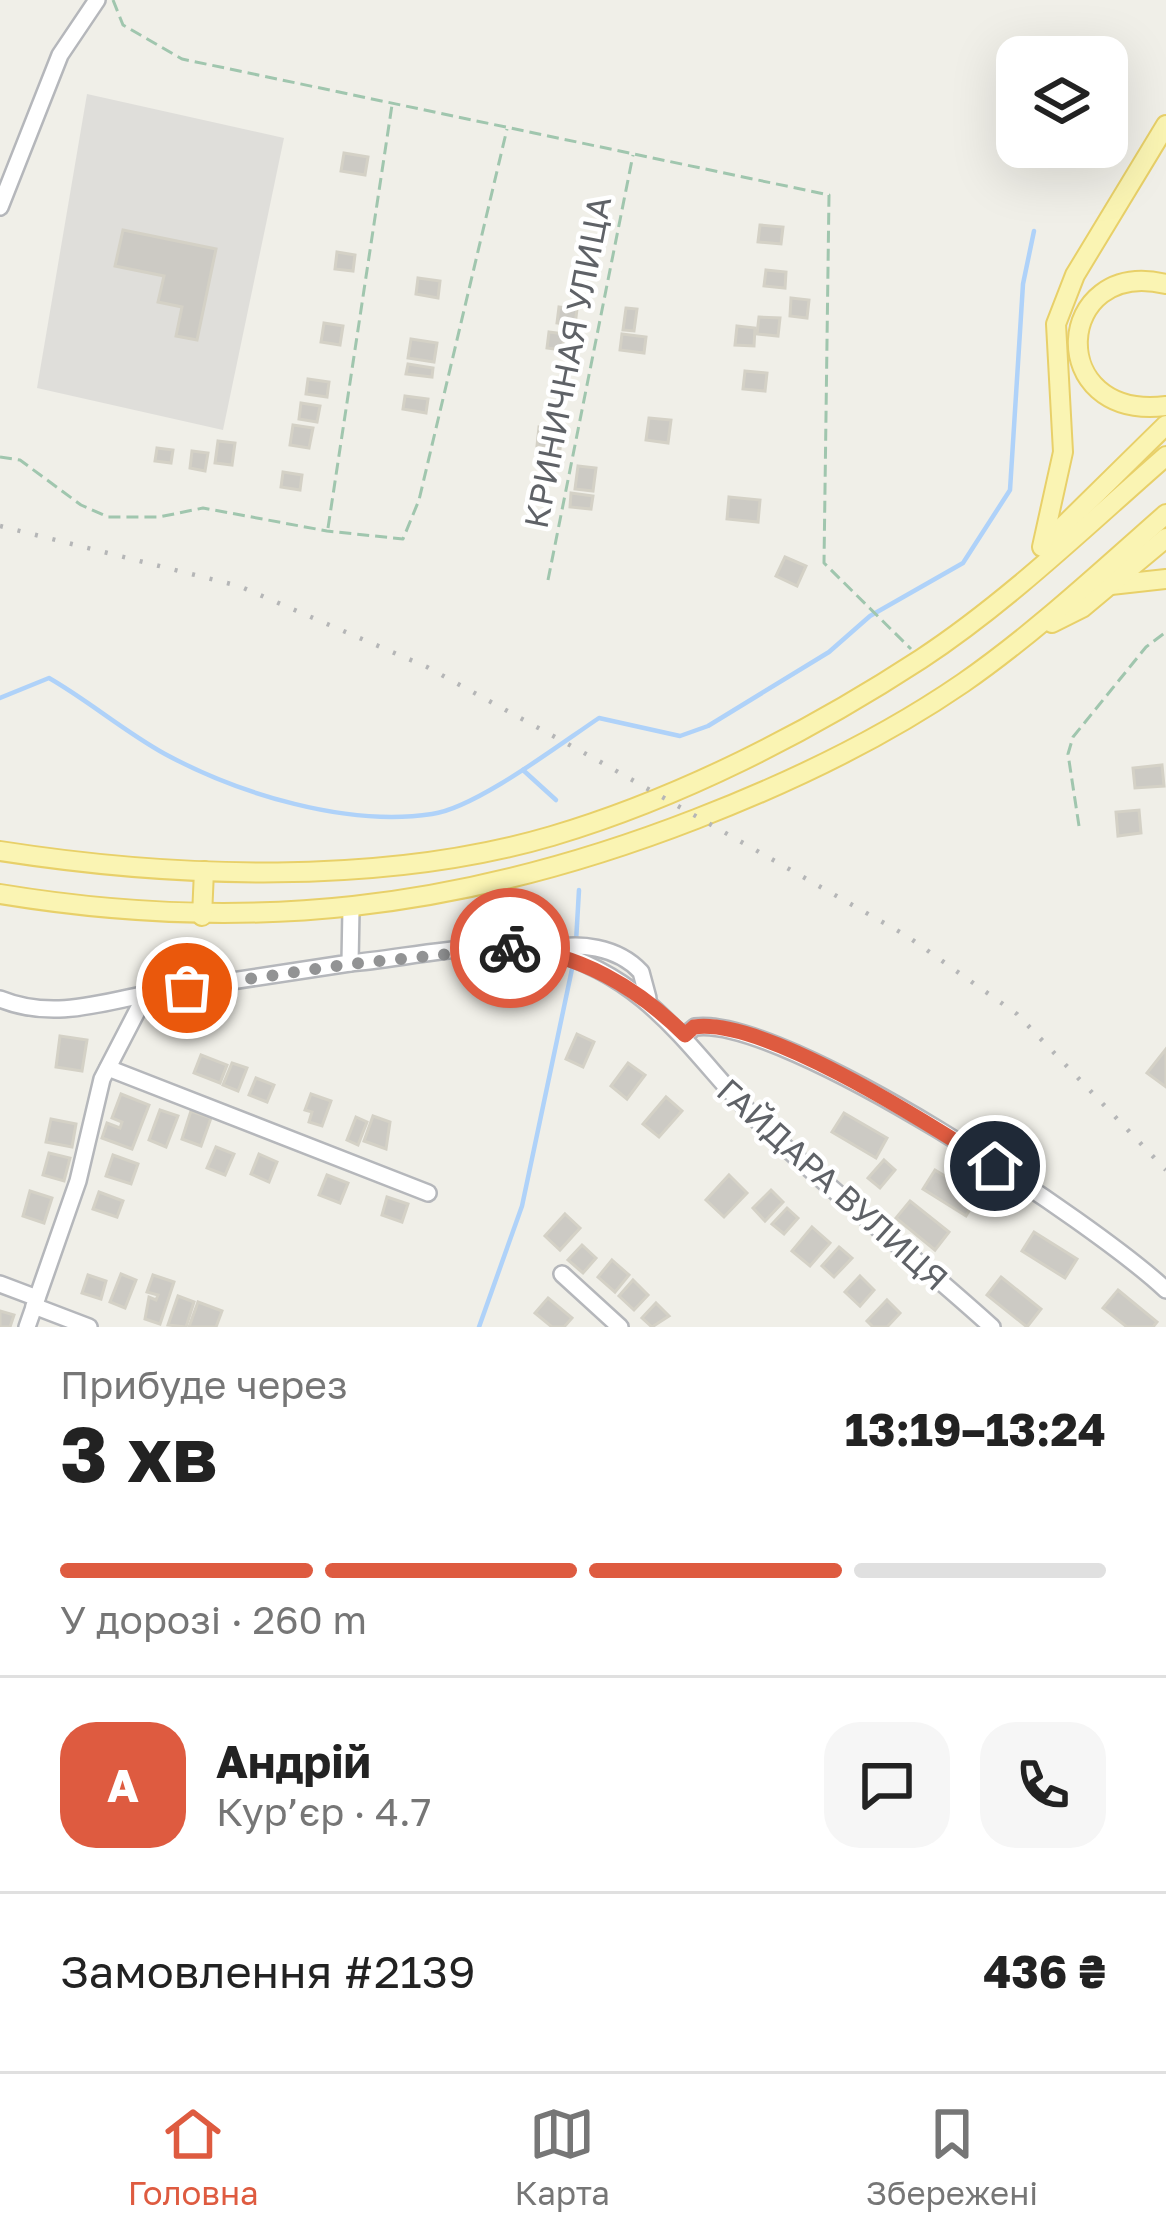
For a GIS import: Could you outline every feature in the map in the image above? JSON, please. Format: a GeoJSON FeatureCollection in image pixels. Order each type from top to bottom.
{"type":"FeatureCollection","features":[{"type":"Feature","properties":{"kind":"main road"},"geometry":{"type":"LineString","coordinates":[[1029,575],[1042,547],[1063,452],[1056,324],[1075,274],[1166,125]]}},
{"type":"Feature","properties":{"kind":"main road"},"geometry":{"type":"LineString","coordinates":[[1166,284],[1143,278],[1102,290],[1088,305],[1078,344],[1087,381],[1103,397],[1120,405],[1166,406]]}},
{"type":"Feature","properties":{"kind":"main road"},"geometry":{"type":"LineString","coordinates":[[1042,547],[1166,424]]}},
{"type":"Feature","properties":{"kind":"main road"},"geometry":{"type":"LineString","coordinates":[[0,851],[204,871],[381,864],[551,836],[696,780],[796,732],[920,660],[1029,575],[1166,456]]}},
{"type":"Feature","properties":{"kind":"main road"},"geometry":{"type":"LineString","coordinates":[[0,894],[202,916],[351,909],[516,880],[598,856],[748,799],[889,731],[1026,636],[1166,514]]}},
{"type":"Feature","properties":{"kind":"main road"},"geometry":{"type":"LineString","coordinates":[[1026,636],[1082,608],[1166,538]]}},
{"type":"Feature","properties":{"kind":"main road"},"geometry":{"type":"LineString","coordinates":[[1106,586],[1166,579]]}},
{"type":"Feature","properties":{"kind":"main road"},"geometry":{"type":"LineString","coordinates":[[202,916],[204,871]]}},
{"type":"Feature","properties":{"kind":"street"},"geometry":{"type":"LineString","coordinates":[[0,207],[60,55],[97,0]]}},
{"type":"Feature","properties":{"kind":"street"},"geometry":{"type":"LineString","coordinates":[[350,964],[351,909]]}},
{"type":"Feature","properties":{"kind":"street"},"geometry":{"type":"LineString","coordinates":[[546,950],[586,947],[619,956],[641,972],[648,998]]}},
{"type":"Feature","properties":{"kind":"street","name":"ГАЙДАРА ВУЛИЦЯ"},"geometry":{"type":"LineString","coordinates":[[0,999],[29,1010],[45,1010],[350,964],[501,948],[546,950],[648,998],[685,1035],[718,1082],[774,1136],[992,1327]]}},
{"type":"Feature","properties":{"kind":"street"},"geometry":{"type":"LineString","coordinates":[[27,1327],[78,1181],[108,1068],[146,994]]}},
{"type":"Feature","properties":{"kind":"street"},"geometry":{"type":"LineString","coordinates":[[685,1035],[694,1027],[730,1027],[803,1056],[1035,1191],[1127,1253],[1166,1290]]}},
{"type":"Feature","properties":{"kind":"street"},"geometry":{"type":"LineString","coordinates":[[108,1068],[428,1193]]}},
{"type":"Feature","properties":{"kind":"street"},"geometry":{"type":"LineString","coordinates":[[562,1274],[620,1327]]}},
{"type":"Feature","properties":{"kind":"street"},"geometry":{"type":"LineString","coordinates":[[0,1284],[89,1327]]}},
{"type":"Feature","properties":{"kind":"path"},"geometry":{"type":"LineString","coordinates":[[113,0],[123,25],[182,59],[829,195],[824,563],[870,604],[920,660]]}},
{"type":"Feature","properties":{"kind":"path"},"geometry":{"type":"LineString","coordinates":[[327,531],[392,103]]}},
{"type":"Feature","properties":{"kind":"path"},"geometry":{"type":"LineString","coordinates":[[0,458],[20,460],[81,505],[108,517],[159,517],[203,508],[327,531],[403,538],[419,500],[507,127]]}},
{"type":"Feature","properties":{"kind":"path","name":"КРИНИЧНАЯ УЛИЦА"},"geometry":{"type":"LineString","coordinates":[[548,580],[634,154]]}},
{"type":"Feature","properties":{"kind":"path"},"geometry":{"type":"LineString","coordinates":[[1079,826],[1068,754],[1073,737],[1146,646],[1166,632]]}},
{"type":"Feature","properties":{"kind":"shaded area"},"geometry":{"type":"Polygon","coordinates":[[[87,94],[284,138],[223,430],[37,388],[87,94]]]}},
{"type":"Feature","properties":{"kind":"building"},"geometry":{"type":"Polygon","coordinates":[[[344,153],[368,157],[365,175],[341,171],[344,153]]]}},
{"type":"Feature","properties":{"kind":"building"},"geometry":{"type":"Polygon","coordinates":[[[760,225],[783,227],[781,244],[758,242],[760,225]]]}},
{"type":"Feature","properties":{"kind":"building"},"geometry":{"type":"Polygon","coordinates":[[[123,230],[216,249],[197,340],[176,336],[182,307],[158,302],[164,276],[115,266],[123,230]]]}},
{"type":"Feature","properties":{"kind":"building"},"geometry":{"type":"Polygon","coordinates":[[[337,252],[355,255],[353,271],[335,269],[337,252]]]}},
{"type":"Feature","properties":{"kind":"building"},"geometry":{"type":"Polygon","coordinates":[[[766,270],[786,272],[785,288],[764,286],[766,270]]]}},
{"type":"Feature","properties":{"kind":"building"},"geometry":{"type":"Polygon","coordinates":[[[418,278],[440,281],[438,298],[416,294],[418,278]]]}},
{"type":"Feature","properties":{"kind":"building"},"geometry":{"type":"Polygon","coordinates":[[[791,298],[809,300],[807,318],[790,316],[791,298]]]}},
{"type":"Feature","properties":{"kind":"building"},"geometry":{"type":"Polygon","coordinates":[[[559,307],[577,309],[575,325],[557,323],[559,307]]]}},
{"type":"Feature","properties":{"kind":"building"},"geometry":{"type":"Polygon","coordinates":[[[626,308],[637,309],[634,331],[623,330],[626,308]]]}},
{"type":"Feature","properties":{"kind":"building"},"geometry":{"type":"Polygon","coordinates":[[[759,317],[780,318],[778,336],[757,334],[759,317]]]}},
{"type":"Feature","properties":{"kind":"building"},"geometry":{"type":"Polygon","coordinates":[[[324,323],[343,326],[340,345],[321,342],[324,323]]]}},
{"type":"Feature","properties":{"kind":"building"},"geometry":{"type":"Polygon","coordinates":[[[737,326],[755,328],[754,346],[735,345],[737,326]]]}},
{"type":"Feature","properties":{"kind":"building"},"geometry":{"type":"Polygon","coordinates":[[[549,332],[565,334],[562,350],[547,348],[549,332]]]}},
{"type":"Feature","properties":{"kind":"building"},"geometry":{"type":"Polygon","coordinates":[[[622,334],[646,337],[644,353],[620,350],[622,334]]]}},
{"type":"Feature","properties":{"kind":"building"},"geometry":{"type":"Polygon","coordinates":[[[411,339],[437,343],[434,362],[408,358],[411,339]]]}},
{"type":"Feature","properties":{"kind":"building"},"geometry":{"type":"Polygon","coordinates":[[[408,364],[433,368],[432,377],[406,374],[408,364]]]}},
{"type":"Feature","properties":{"kind":"building"},"geometry":{"type":"Polygon","coordinates":[[[745,371],[767,373],[765,391],[743,389],[745,371]]]}},
{"type":"Feature","properties":{"kind":"building"},"geometry":{"type":"Polygon","coordinates":[[[308,379],[329,382],[327,397],[306,394],[308,379]]]}},
{"type":"Feature","properties":{"kind":"building"},"geometry":{"type":"Polygon","coordinates":[[[405,396],[428,399],[426,413],[403,409],[405,396]]]}},
{"type":"Feature","properties":{"kind":"building"},"geometry":{"type":"Polygon","coordinates":[[[301,403],[320,406],[317,422],[299,419],[301,403]]]}},
{"type":"Feature","properties":{"kind":"building"},"geometry":{"type":"Polygon","coordinates":[[[649,418],[671,420],[668,443],[646,440],[649,418]]]}},
{"type":"Feature","properties":{"kind":"building"},"geometry":{"type":"Polygon","coordinates":[[[293,425],[313,428],[309,448],[290,445],[293,425]]]}},
{"type":"Feature","properties":{"kind":"building"},"geometry":{"type":"Polygon","coordinates":[[[539,427],[563,431],[560,449],[537,446],[539,427]]]}},
{"type":"Feature","properties":{"kind":"building"},"geometry":{"type":"Polygon","coordinates":[[[218,441],[235,443],[232,465],[215,463],[218,441]]]}},
{"type":"Feature","properties":{"kind":"building"},"geometry":{"type":"Polygon","coordinates":[[[157,448],[173,450],[171,463],[155,461],[157,448]]]}},
{"type":"Feature","properties":{"kind":"building"},"geometry":{"type":"Polygon","coordinates":[[[192,451],[208,453],[205,471],[190,468],[192,451]]]}},
{"type":"Feature","properties":{"kind":"building"},"geometry":{"type":"Polygon","coordinates":[[[578,466],[596,468],[593,491],[575,489],[578,466]]]}},
{"type":"Feature","properties":{"kind":"building"},"geometry":{"type":"Polygon","coordinates":[[[283,472],[302,475],[300,490],[281,487],[283,472]]]}},
{"type":"Feature","properties":{"kind":"building"},"geometry":{"type":"Polygon","coordinates":[[[571,493],[593,496],[591,509],[570,507],[571,493]]]}},
{"type":"Feature","properties":{"kind":"building"},"geometry":{"type":"Polygon","coordinates":[[[729,497],[760,500],[758,522],[727,519],[729,497]]]}},
{"type":"Feature","properties":{"kind":"building"},"geometry":{"type":"Polygon","coordinates":[[[785,557],[806,566],[797,586],[776,576],[785,557]]]}},
{"type":"Feature","properties":{"kind":"building"},"geometry":{"type":"Polygon","coordinates":[[[1162,765],[1164,786],[1135,788],[1133,768],[1162,765]]]}},
{"type":"Feature","properties":{"kind":"building"},"geometry":{"type":"Polygon","coordinates":[[[1139,810],[1141,833],[1118,836],[1116,812],[1139,810]]]}},
{"type":"Feature","properties":{"kind":"building"},"geometry":{"type":"Polygon","coordinates":[[[577,1034],[594,1042],[583,1067],[566,1059],[577,1034]]]}},
{"type":"Feature","properties":{"kind":"building"},"geometry":{"type":"Polygon","coordinates":[[[60,1036],[87,1040],[82,1071],[56,1067],[60,1036]]]}},
{"type":"Feature","properties":{"kind":"building"},"geometry":{"type":"Polygon","coordinates":[[[1166,1049],[1166,1087],[1147,1073],[1166,1049]]]}},
{"type":"Feature","properties":{"kind":"building"},"geometry":{"type":"Polygon","coordinates":[[[201,1055],[227,1065],[220,1083],[194,1073],[201,1055]]]}},
{"type":"Feature","properties":{"kind":"building"},"geometry":{"type":"Polygon","coordinates":[[[232,1063],[247,1068],[238,1091],[223,1085],[232,1063]]]}},
{"type":"Feature","properties":{"kind":"building"},"geometry":{"type":"Polygon","coordinates":[[[628,1063],[645,1075],[627,1099],[611,1086],[628,1063]]]}},
{"type":"Feature","properties":{"kind":"building"},"geometry":{"type":"Polygon","coordinates":[[[256,1078],[274,1085],[267,1102],[249,1095],[256,1078]]]}},
{"type":"Feature","properties":{"kind":"building"},"geometry":{"type":"Polygon","coordinates":[[[121,1094],[149,1105],[132,1149],[102,1138],[107,1123],[120,1128],[122,1122],[112,1118],[121,1094]]]}},
{"type":"Feature","properties":{"kind":"building"},"geometry":{"type":"Polygon","coordinates":[[[311,1094],[331,1101],[322,1126],[309,1122],[312,1112],[305,1110],[311,1094]]]}},
{"type":"Feature","properties":{"kind":"building"},"geometry":{"type":"Polygon","coordinates":[[[666,1097],[682,1111],[659,1137],[643,1124],[666,1097]]]}},
{"type":"Feature","properties":{"kind":"building"},"geometry":{"type":"Polygon","coordinates":[[[160,1110],[178,1116],[166,1147],[149,1140],[160,1110]]]}},
{"type":"Feature","properties":{"kind":"building"},"geometry":{"type":"Polygon","coordinates":[[[191,1111],[211,1118],[201,1146],[182,1139],[191,1111]]]}},
{"type":"Feature","properties":{"kind":"building"},"geometry":{"type":"Polygon","coordinates":[[[844,1113],[887,1138],[876,1158],[832,1132],[844,1113]]]}},
{"type":"Feature","properties":{"kind":"building"},"geometry":{"type":"Polygon","coordinates":[[[373,1116],[390,1122],[386,1149],[364,1141],[373,1116]]]}},
{"type":"Feature","properties":{"kind":"building"},"geometry":{"type":"Polygon","coordinates":[[[356,1117],[367,1122],[358,1145],[347,1140],[356,1117]]]}},
{"type":"Feature","properties":{"kind":"building"},"geometry":{"type":"Polygon","coordinates":[[[51,1119],[76,1124],[72,1147],[46,1142],[51,1119]]]}},
{"type":"Feature","properties":{"kind":"building"},"geometry":{"type":"Polygon","coordinates":[[[216,1147],[234,1154],[225,1175],[207,1168],[216,1147]]]}},
{"type":"Feature","properties":{"kind":"building"},"geometry":{"type":"Polygon","coordinates":[[[49,1153],[70,1158],[64,1181],[43,1175],[49,1153]]]}},
{"type":"Feature","properties":{"kind":"building"},"geometry":{"type":"Polygon","coordinates":[[[259,1154],[277,1162],[269,1182],[251,1174],[259,1154]]]}},
{"type":"Feature","properties":{"kind":"building"},"geometry":{"type":"Polygon","coordinates":[[[113,1155],[138,1164],[131,1184],[106,1176],[113,1155]]]}},
{"type":"Feature","properties":{"kind":"building"},"geometry":{"type":"Polygon","coordinates":[[[884,1160],[895,1170],[880,1188],[868,1178],[884,1160]]]}},
{"type":"Feature","properties":{"kind":"building"},"geometry":{"type":"Polygon","coordinates":[[[935,1170],[978,1196],[966,1216],[923,1189],[935,1170]]]}},
{"type":"Feature","properties":{"kind":"building"},"geometry":{"type":"Polygon","coordinates":[[[327,1175],[348,1183],[340,1203],[319,1195],[327,1175]]]}},
{"type":"Feature","properties":{"kind":"building"},"geometry":{"type":"Polygon","coordinates":[[[729,1175],[747,1193],[724,1217],[706,1200],[729,1175]]]}},
{"type":"Feature","properties":{"kind":"building"},"geometry":{"type":"Polygon","coordinates":[[[771,1190],[783,1202],[765,1221],[753,1208],[771,1190]]]}},
{"type":"Feature","properties":{"kind":"building"},"geometry":{"type":"Polygon","coordinates":[[[30,1191],[52,1198],[44,1223],[23,1216],[30,1191]]]}},
{"type":"Feature","properties":{"kind":"building"},"geometry":{"type":"Polygon","coordinates":[[[99,1192],[123,1201],[117,1217],[93,1209],[99,1192]]]}},
{"type":"Feature","properties":{"kind":"building"},"geometry":{"type":"Polygon","coordinates":[[[387,1197],[408,1204],[402,1222],[382,1215],[387,1197]]]}},
{"type":"Feature","properties":{"kind":"building"},"geometry":{"type":"Polygon","coordinates":[[[910,1201],[949,1232],[935,1250],[896,1218],[910,1201]]]}},
{"type":"Feature","properties":{"kind":"building"},"geometry":{"type":"Polygon","coordinates":[[[787,1208],[798,1218],[784,1234],[772,1224],[787,1208]]]}},
{"type":"Feature","properties":{"kind":"building"},"geometry":{"type":"Polygon","coordinates":[[[565,1214],[580,1228],[560,1250],[545,1236],[565,1214]]]}},
{"type":"Feature","properties":{"kind":"building"},"geometry":{"type":"Polygon","coordinates":[[[812,1227],[830,1243],[810,1266],[792,1251],[812,1227]]]}},
{"type":"Feature","properties":{"kind":"building"},"geometry":{"type":"Polygon","coordinates":[[[1034,1232],[1077,1259],[1065,1278],[1022,1251],[1034,1232]]]}},
{"type":"Feature","properties":{"kind":"building"},"geometry":{"type":"Polygon","coordinates":[[[582,1245],[596,1258],[583,1273],[568,1260],[582,1245]]]}},
{"type":"Feature","properties":{"kind":"building"},"geometry":{"type":"Polygon","coordinates":[[[839,1247],[852,1258],[834,1277],[822,1266],[839,1247]]]}},
{"type":"Feature","properties":{"kind":"building"},"geometry":{"type":"Polygon","coordinates":[[[612,1260],[629,1275],[615,1292],[598,1277],[612,1260]]]}},
{"type":"Feature","properties":{"kind":"building"},"geometry":{"type":"Polygon","coordinates":[[[121,1274],[136,1280],[125,1308],[110,1302],[121,1274]]]}},
{"type":"Feature","properties":{"kind":"building"},"geometry":{"type":"Polygon","coordinates":[[[88,1275],[106,1281],[101,1299],[82,1293],[88,1275]]]}},
{"type":"Feature","properties":{"kind":"building"},"geometry":{"type":"Polygon","coordinates":[[[153,1275],[174,1282],[160,1324],[145,1319],[149,1297],[156,1300],[158,1295],[147,1292],[153,1275]]]}},
{"type":"Feature","properties":{"kind":"building"},"geometry":{"type":"Polygon","coordinates":[[[860,1276],[874,1290],[860,1306],[845,1292],[860,1276]]]}},
{"type":"Feature","properties":{"kind":"building"},"geometry":{"type":"Polygon","coordinates":[[[1001,1277],[1041,1309],[1027,1327],[987,1295],[1001,1277]]]}},
{"type":"Feature","properties":{"kind":"building"},"geometry":{"type":"Polygon","coordinates":[[[633,1280],[648,1295],[634,1310],[619,1296],[633,1280]]]}},
{"type":"Feature","properties":{"kind":"building"},"geometry":{"type":"Polygon","coordinates":[[[1118,1290],[1157,1322],[1153,1327],[1127,1327],[1103,1308],[1118,1290]]]}},
{"type":"Feature","properties":{"kind":"building"},"geometry":{"type":"Polygon","coordinates":[[[178,1296],[194,1302],[186,1327],[168,1325],[178,1296]]]}},
{"type":"Feature","properties":{"kind":"building"},"geometry":{"type":"Polygon","coordinates":[[[548,1298],[572,1318],[564,1327],[552,1327],[535,1313],[548,1298]]]}},
{"type":"Feature","properties":{"kind":"building"},"geometry":{"type":"Polygon","coordinates":[[[887,1300],[900,1313],[887,1327],[873,1327],[867,1321],[887,1300]]]}},
{"type":"Feature","properties":{"kind":"building"},"geometry":{"type":"Polygon","coordinates":[[[198,1302],[222,1311],[216,1327],[189,1327],[198,1302]]]}},
{"type":"Feature","properties":{"kind":"building"},"geometry":{"type":"Polygon","coordinates":[[[656,1303],[669,1316],[652,1327],[642,1318],[656,1303]]]}},
{"type":"Feature","properties":{"kind":"building"},"geometry":{"type":"Polygon","coordinates":[[[0,1311],[14,1315],[10,1327],[0,1327],[0,1311]]]}},
{"type":"Feature","properties":{"kind":"waterway"},"geometry":{"type":"LineString","coordinates":[[0,698],[49,678],[194,769],[294,804],[365,816],[399,817],[450,809],[517,774],[599,718],[680,736],[708,726],[829,652],[870,616],[963,563],[1010,490],[1023,284],[1034,231]]}},
{"type":"Feature","properties":{"kind":"waterway"},"geometry":{"type":"LineString","coordinates":[[523,770],[556,800]]}},
{"type":"Feature","properties":{"kind":"waterway"},"geometry":{"type":"LineString","coordinates":[[576,942],[579,890]]}},
{"type":"Feature","properties":{"kind":"waterway"},"geometry":{"type":"LineString","coordinates":[[479,1327],[522,1206],[572,969]]}},
{"type":"Feature","properties":{"kind":"railway"},"geometry":{"type":"LineString","coordinates":[[0,526],[239,586],[427,667],[597,760],[907,936],[1017,1014],[1166,1170]]}},
{"type":"Feature","properties":{"kind":"way so far"},"geometry":{"type":"LineString","coordinates":[[187,988],[350,964],[510,948]]}},
{"type":"Feature","properties":{"kind":"route"},"geometry":{"type":"LineString","coordinates":[[510,948],[546,950],[574,960],[648,998],[685,1035],[694,1027],[730,1027],[803,1056],[995,1166]]}}]}
